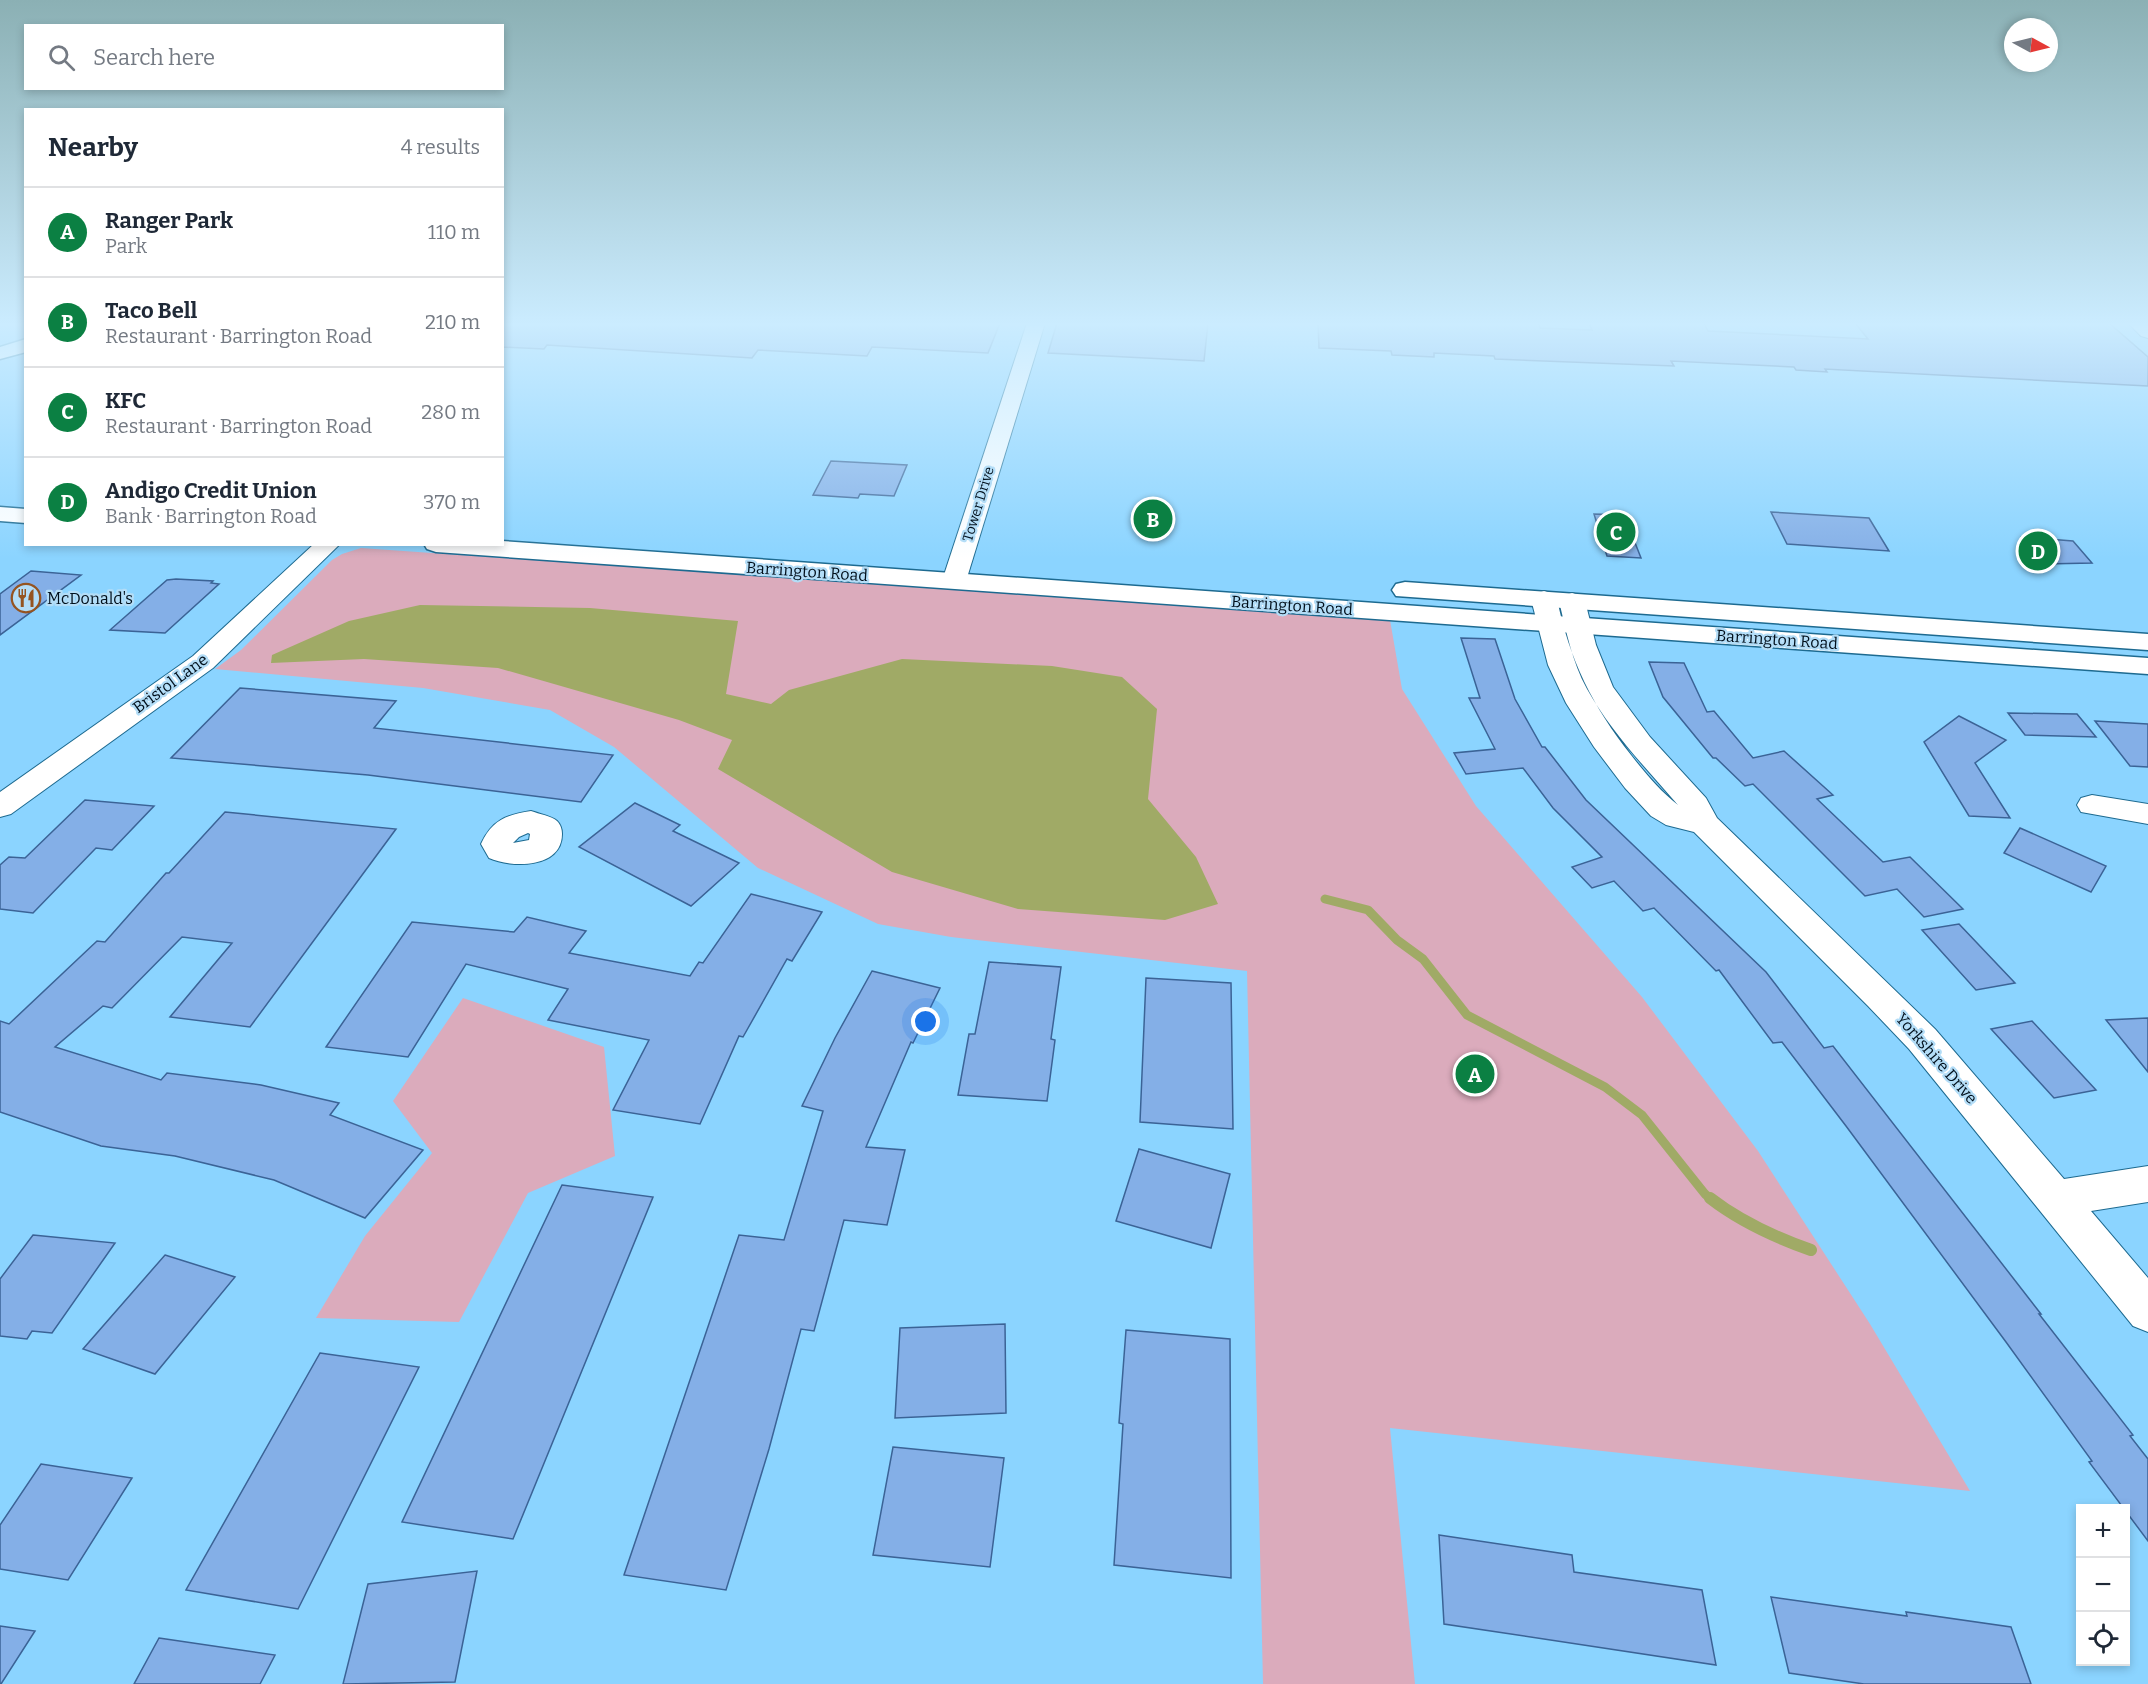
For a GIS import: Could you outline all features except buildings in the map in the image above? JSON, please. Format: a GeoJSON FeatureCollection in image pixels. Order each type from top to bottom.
{"type":"FeatureCollection","features":[{"type":"Feature","properties":{"kind":"main road"},"geometry":{"type":"LineString","coordinates":[[0,493],[24,495]]}},
{"type":"Feature","properties":{"kind":"main road"},"geometry":{"type":"LineString","coordinates":[[0,514],[24,516]]}},
{"type":"Feature","properties":{"kind":"main road","name":"Barrington Road"},"geometry":{"type":"LineString","coordinates":[[504,528],[957,570]]}},
{"type":"Feature","properties":{"kind":"main road","name":"Barrington Road"},"geometry":{"type":"LineString","coordinates":[[476,546],[957,570],[1561,612],[2148,642]]}},
{"type":"Feature","properties":{"kind":"main road","name":"Barrington Road"},"geometry":{"type":"LineString","coordinates":[[1561,612],[2148,666]]}},
{"type":"Feature","properties":{"kind":"street","name":"Tower Drive"},"geometry":{"type":"LineString","coordinates":[[957,570],[1011,402]]}},
{"type":"Feature","properties":{"kind":"street","name":"Bristol Lane"},"geometry":{"type":"LineString","coordinates":[[0,807],[203,662],[326,546]]}},
{"type":"Feature","properties":{"kind":"street","name":"Yorkshire Drive"},"geometry":{"type":"LineString","coordinates":[[1561,612],[1565,676],[1591,724],[1633,777],[1670,815],[1704,824],[1881,996],[1922,1039],[2148,1311]]}},
{"type":"Feature","properties":{"kind":"street"},"geometry":{"type":"LineString","coordinates":[[2092,805],[2148,814]]}},
{"type":"Feature","properties":{"kind":"street"},"geometry":{"type":"LineString","coordinates":[[2055,1199],[2148,1184]]}},
{"type":"Feature","properties":{"kind":"shaded area"},"geometry":{"type":"Polygon","coordinates":[[[361,548],[1390,620],[1402,689],[1476,806],[1642,997],[1758,1151],[1870,1324],[1970,1491],[1390,1428],[1415,1684],[1263,1684],[1247,971],[951,937],[878,924],[758,868],[614,747],[550,710],[423,688],[215,669],[241,650],[332,560],[361,548]]]}},
{"type":"Feature","properties":{"kind":"shaded area"},"geometry":{"type":"Polygon","coordinates":[[[420,605],[590,608],[738,621],[726,694],[771,704],[789,690],[902,659],[1052,666],[1122,677],[1157,709],[1148,799],[1196,857],[1218,904],[1165,920],[1018,909],[892,872],[718,769],[732,740],[679,720],[498,668],[364,659],[271,663],[272,655],[349,621],[420,605]]]}},
{"type":"Feature","properties":{"kind":"shaded area"},"geometry":{"type":"Polygon","coordinates":[[[463,998],[604,1047],[615,1156],[528,1193],[459,1322],[316,1318],[365,1236],[432,1153],[393,1101],[463,998]]]}},
{"type":"Feature","properties":{"kind":"waterway"},"geometry":{"type":"LineString","coordinates":[[1325,899],[1368,910],[1397,940],[1423,959],[1467,1015],[1605,1087],[1642,1115],[1712,1200]]}},
{"type":"Feature","properties":{"kind":"waterway"},"geometry":{"type":"LineString","coordinates":[[1710,1198],[1758,1228],[1811,1250]]}},
{"type":"Feature","properties":{"kind":"place","name":"Taco Bell"},"geometry":{"type":"Point","coordinates":[1153,519]}},
{"type":"Feature","properties":{"kind":"place","name":"KFC"},"geometry":{"type":"Point","coordinates":[1616,532]}},
{"type":"Feature","properties":{"kind":"place","name":"Andigo Credit Union"},"geometry":{"type":"Point","coordinates":[2038,551]}},
{"type":"Feature","properties":{"kind":"place","name":"McDonald's"},"geometry":{"type":"Point","coordinates":[26,598]}},
{"type":"Feature","properties":{"kind":"place","name":"Ranger Park"},"geometry":{"type":"Point","coordinates":[1475,1074]}}]}
